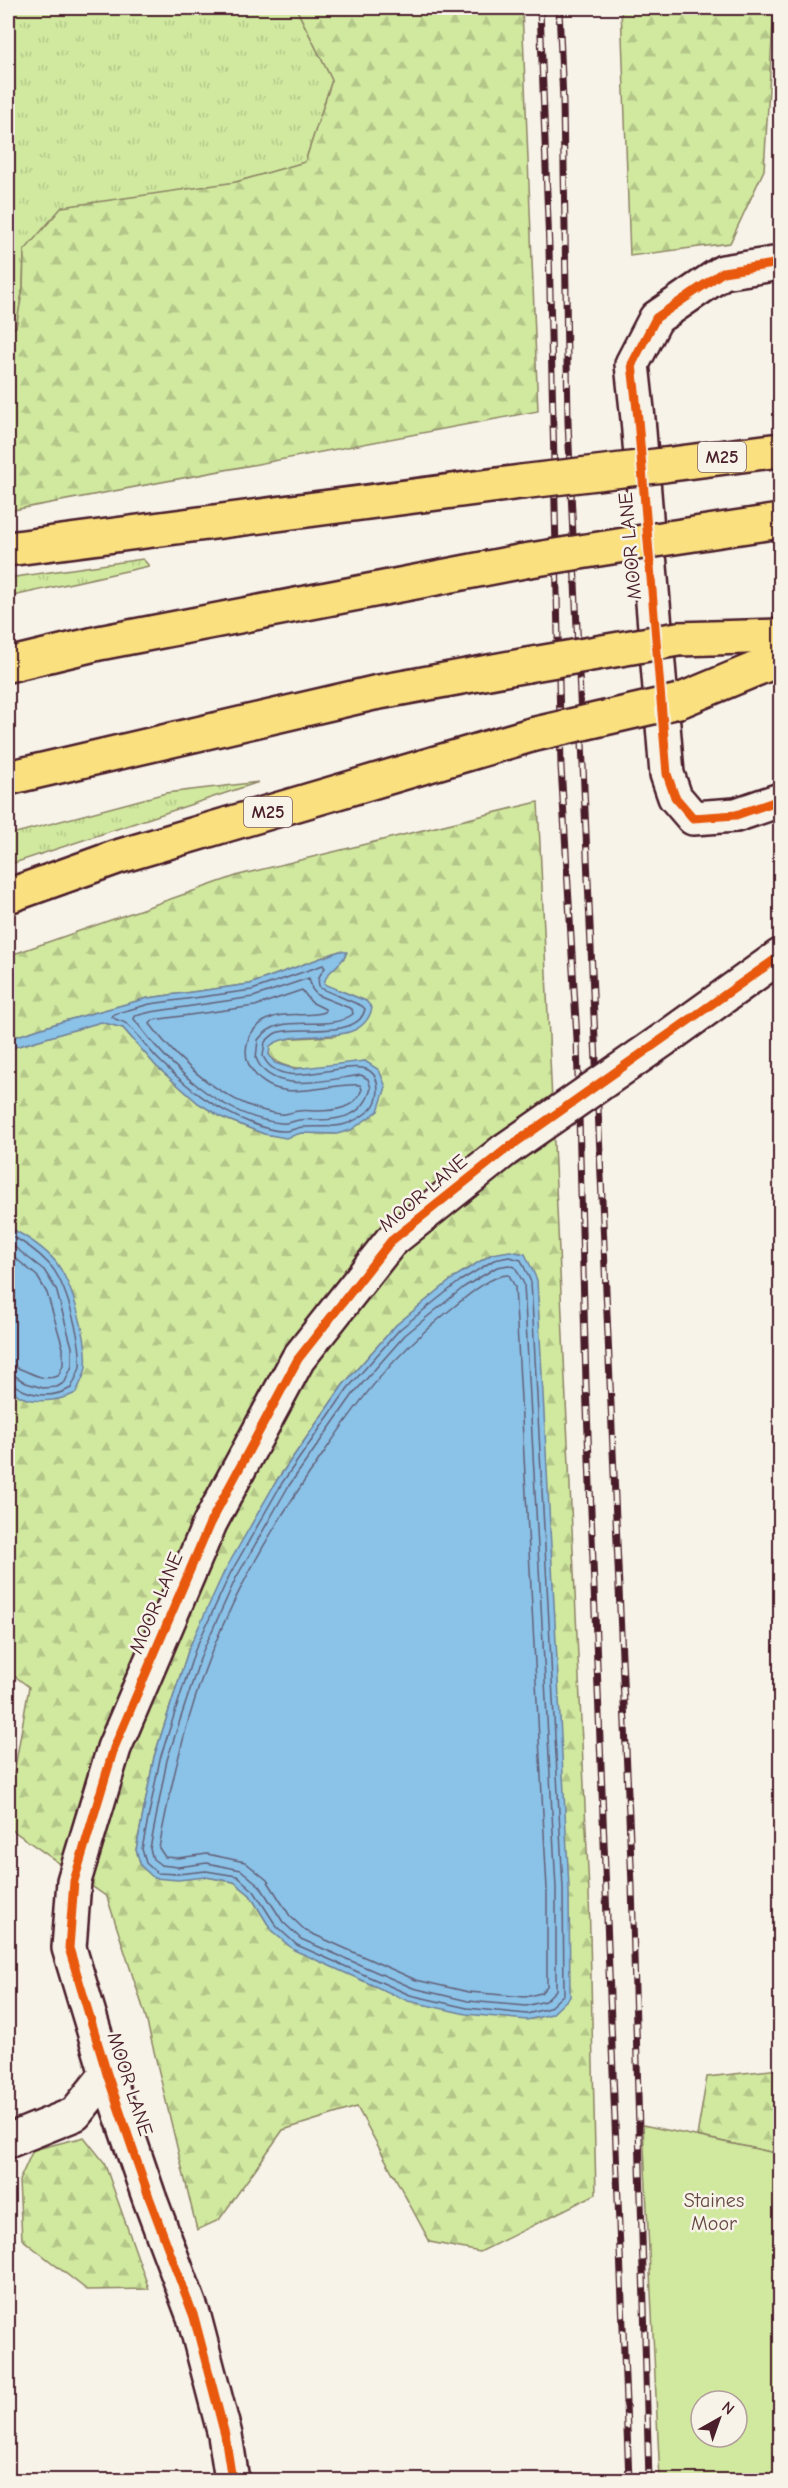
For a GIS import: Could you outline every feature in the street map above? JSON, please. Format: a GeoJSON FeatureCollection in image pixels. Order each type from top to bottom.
{"type":"FeatureCollection","features":[{"type":"Feature","properties":{"kind":"highway","name":"M25"},"geometry":{"type":"LineString","coordinates":[[8,549],[780,450]]}},
{"type":"Feature","properties":{"kind":"highway"},"geometry":{"type":"LineString","coordinates":[[8,665],[99,643],[524,561],[780,521]]}},
{"type":"Feature","properties":{"kind":"highway"},"geometry":{"type":"LineString","coordinates":[[8,778],[374,693],[678,639],[780,636]]}},
{"type":"Feature","properties":{"kind":"highway","name":"M25"},"geometry":{"type":"LineString","coordinates":[[8,896],[117,857],[531,735],[679,701],[780,659]]}},
{"type":"Feature","properties":{"kind":"street","name":"MOOR LANE"},"geometry":{"type":"LineString","coordinates":[[780,263],[723,272],[656,318],[632,364],[667,774],[675,797],[693,818],[735,815],[780,800]]}},
{"type":"Feature","properties":{"kind":"street","name":"MOOR LANE"},"geometry":{"type":"LineString","coordinates":[[232,2481],[225,2434],[194,2317],[149,2197],[107,2074],[69,1948],[74,1881],[114,1748],[210,1523],[298,1359],[391,1241],[505,1150],[780,956]]}},
{"type":"Feature","properties":{"kind":"street"},"geometry":{"type":"LineString","coordinates":[[8,2141],[75,2114],[107,2074]]}},
{"type":"Feature","properties":{"kind":"green space"},"geometry":{"type":"Polygon","coordinates":[[[8,8],[296,8],[332,80],[305,162],[24,251],[23,288],[16,328],[8,331],[8,227],[13,222],[8,164],[8,8]]]}},
{"type":"Feature","properties":{"kind":"green space"},"geometry":{"type":"Polygon","coordinates":[[[296,8],[522,8],[538,411],[8,511],[8,331],[16,327],[23,288],[24,251],[62,207],[236,182],[305,162],[332,80],[296,8]]]}},
{"type":"Feature","properties":{"kind":"green space"},"geometry":{"type":"Polygon","coordinates":[[[621,8],[774,8],[764,170],[730,243],[630,256],[621,8]]]}},
{"type":"Feature","properties":{"kind":"green space"},"geometry":{"type":"Polygon","coordinates":[[[143,559],[149,566],[8,597],[8,578],[143,559]]]}},
{"type":"Feature","properties":{"kind":"green space"},"geometry":{"type":"Polygon","coordinates":[[[259,782],[8,865],[8,835],[166,793],[259,782]]]}},
{"type":"Feature","properties":{"kind":"green space"},"geometry":{"type":"Polygon","coordinates":[[[538,802],[589,1892],[596,2194],[480,2252],[430,2242],[357,2107],[283,2130],[219,2220],[197,2230],[145,2014],[107,1897],[8,1827],[8,1808],[29,1687],[8,1671],[8,1382],[10,1389],[85,1345],[69,1290],[62,1275],[42,1250],[8,1227],[8,1049],[101,1022],[123,1028],[156,1066],[198,1103],[221,1117],[264,1134],[286,1137],[301,1133],[336,1134],[365,1061],[314,1068],[288,1066],[277,1062],[269,1055],[270,1046],[278,1039],[335,1036],[366,1001],[324,984],[325,977],[345,957],[340,951],[250,984],[148,998],[8,1039],[8,956],[239,875],[538,802]],[[492,1254],[456,1276],[396,1325],[343,1385],[277,1480],[189,1648],[154,1757],[136,1850],[206,1877],[234,1882],[250,1895],[272,1931],[492,1254]]]}},
{"type":"Feature","properties":{"kind":"green space"},"geometry":{"type":"Polygon","coordinates":[[[780,2069],[780,2154],[697,2136],[707,2077],[780,2069]]]}},
{"type":"Feature","properties":{"kind":"green space","name":"Staines Moor"},"geometry":{"type":"Polygon","coordinates":[[[643,2125],[780,2154],[780,2480],[660,2480],[643,2125]]]}},
{"type":"Feature","properties":{"kind":"green space"},"geometry":{"type":"Polygon","coordinates":[[[84,2137],[104,2162],[149,2289],[87,2290],[22,2239],[19,2181],[33,2150],[84,2137]]]}},
{"type":"Feature","properties":{"kind":"water"},"geometry":{"type":"Polygon","coordinates":[[[340,951],[347,952],[345,957],[328,975],[324,984],[366,1001],[372,1008],[366,1021],[355,1030],[342,1034],[281,1040],[270,1046],[269,1055],[275,1063],[294,1069],[365,1061],[379,1070],[386,1087],[378,1111],[351,1130],[337,1134],[301,1133],[286,1138],[264,1134],[221,1117],[198,1103],[156,1066],[123,1028],[101,1022],[8,1049],[8,1039],[64,1021],[148,998],[250,984],[340,951]]]}},
{"type":"Feature","properties":{"kind":"water"},"geometry":{"type":"Polygon","coordinates":[[[8,1227],[34,1242],[56,1262],[68,1284],[78,1313],[85,1342],[86,1367],[76,1393],[59,1399],[38,1401],[28,1399],[20,1396],[8,1382],[8,1227]]]}},
{"type":"Feature","properties":{"kind":"water"},"geometry":{"type":"Polygon","coordinates":[[[510,1251],[525,1254],[537,1280],[569,1888],[570,1997],[552,2014],[527,2020],[466,2014],[408,2001],[294,1950],[272,1931],[250,1895],[234,1882],[206,1877],[178,1880],[154,1878],[141,1866],[136,1850],[154,1757],[189,1648],[224,1572],[277,1480],[343,1385],[396,1325],[456,1276],[492,1254],[510,1251]]]}},
{"type":"Feature","properties":{"kind":"railway"},"geometry":{"type":"LineString","coordinates":[[540,8],[549,248],[561,766],[577,1039],[586,1383],[629,2480]]}},
{"type":"Feature","properties":{"kind":"railway"},"geometry":{"type":"LineString","coordinates":[[559,8],[563,101],[568,422],[632,1885],[649,2480]]}},
{"type":"Feature","properties":{"kind":"cycle path"},"geometry":{"type":"LineString","coordinates":[[780,263],[723,272],[656,318],[632,364],[667,774],[675,797],[693,818],[736,815],[780,800]]}},
{"type":"Feature","properties":{"kind":"cycle path"},"geometry":{"type":"LineString","coordinates":[[232,2480],[225,2435],[194,2317],[149,2197],[107,2074],[69,1948],[74,1881],[114,1748],[210,1523],[298,1359],[391,1241],[505,1150],[780,956]]}}]}
